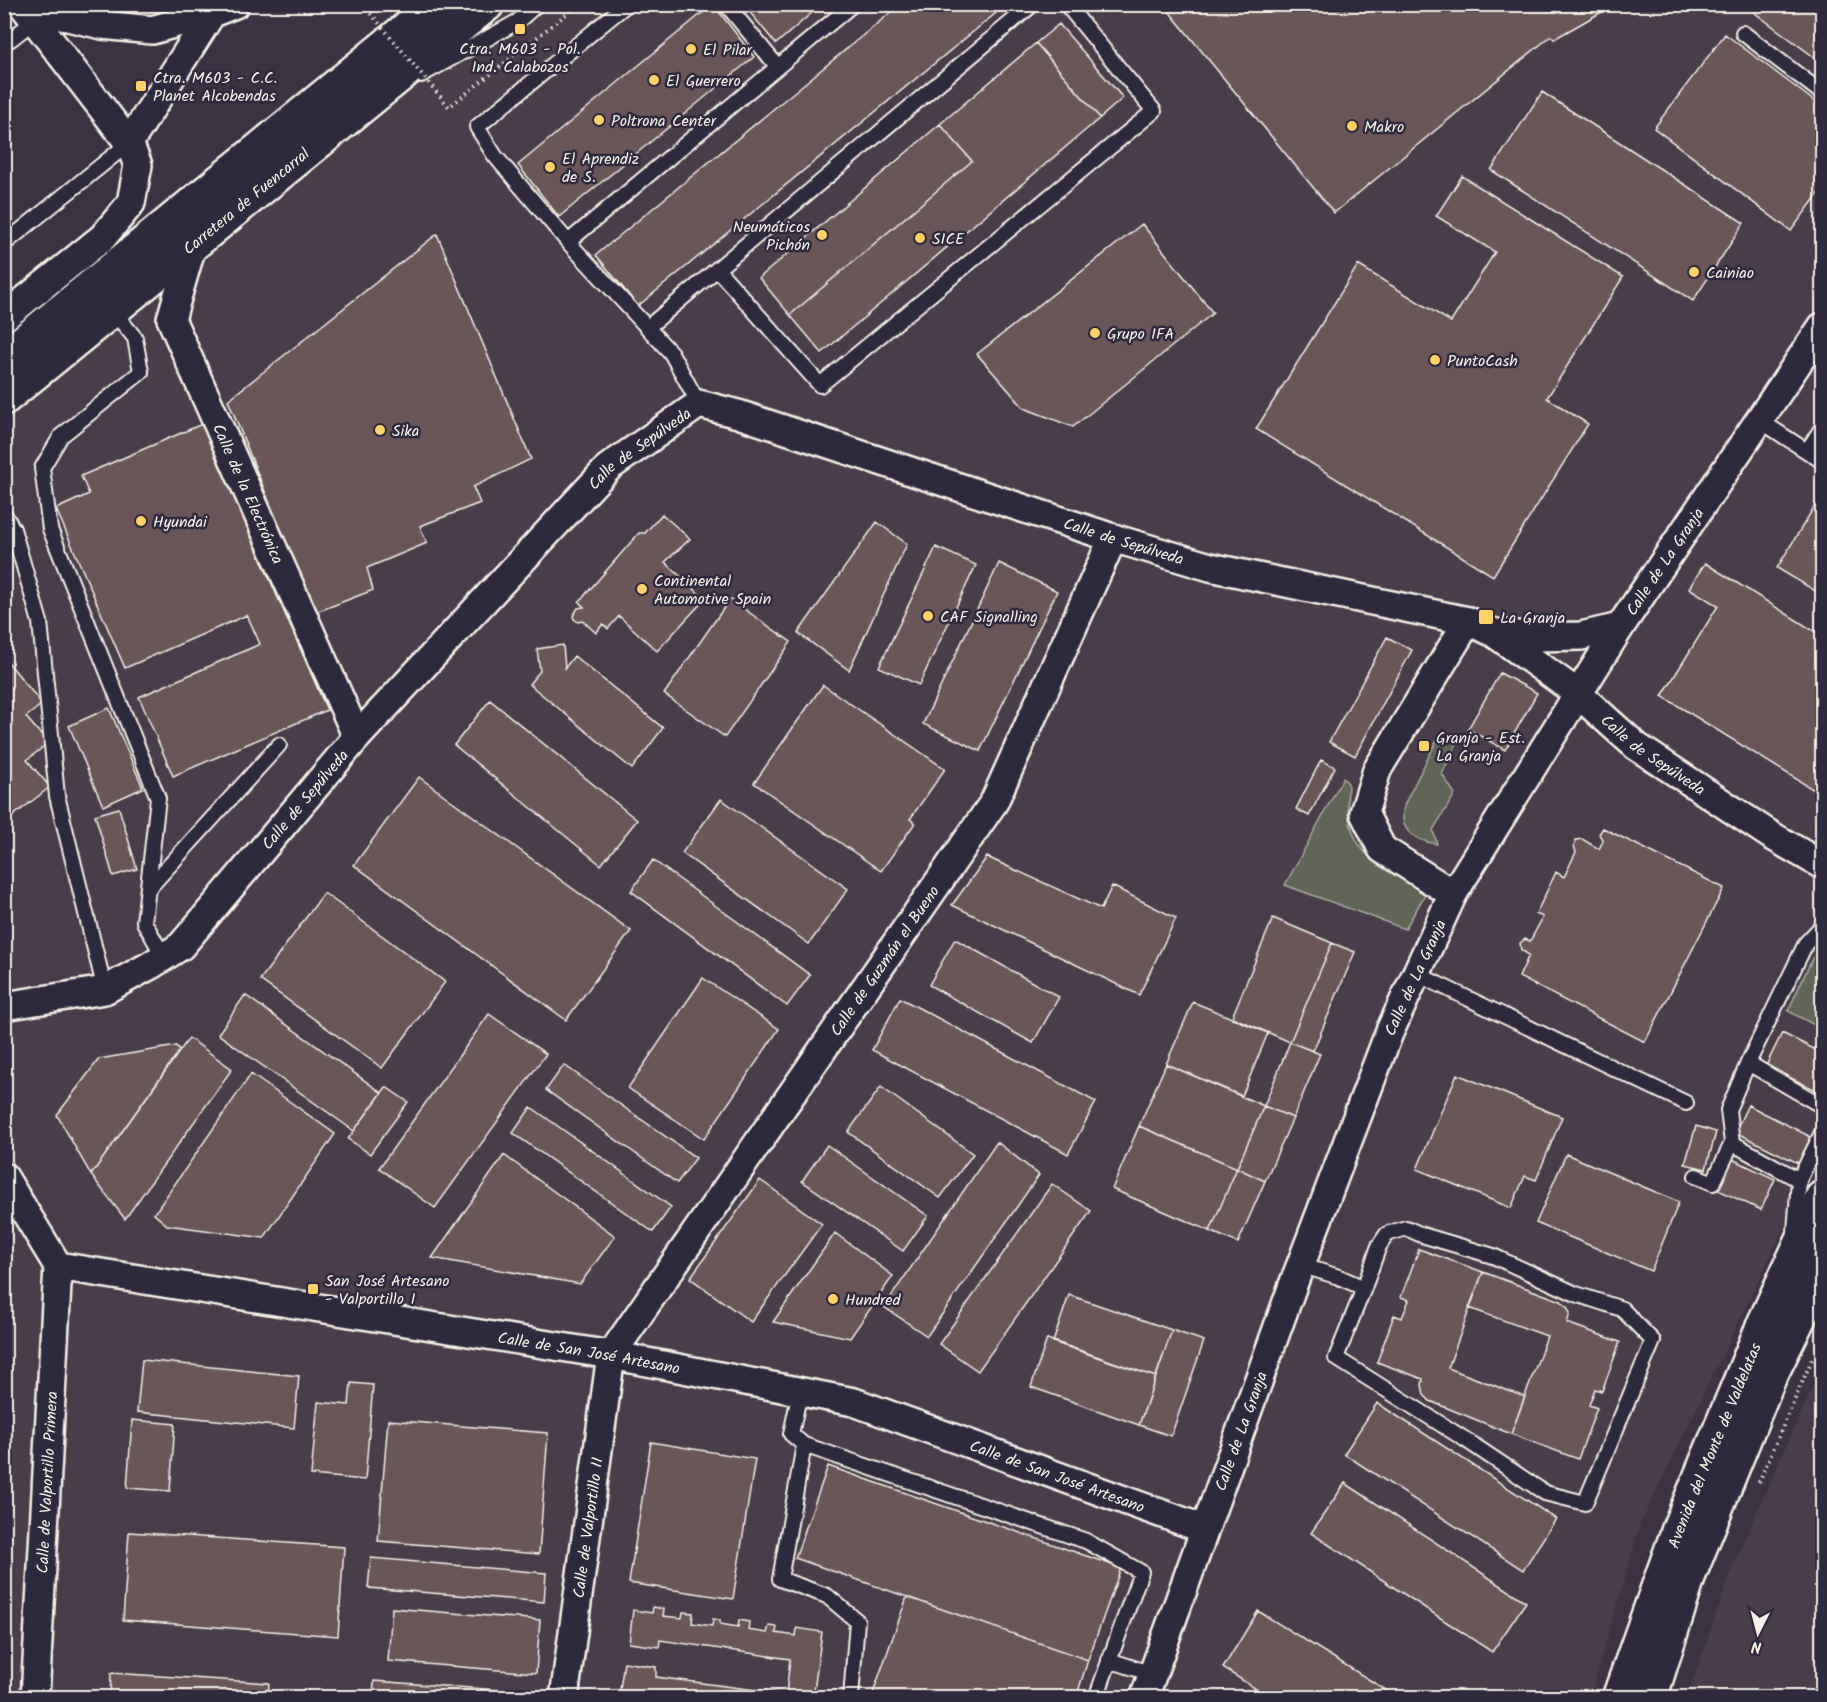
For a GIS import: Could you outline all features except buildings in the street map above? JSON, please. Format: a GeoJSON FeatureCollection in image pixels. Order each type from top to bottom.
{"type":"FeatureCollection","features":[{"type":"Feature","properties":{"kind":"main road"},"geometry":{"type":"LineString","coordinates":[[408,29],[429,4]]}},
{"type":"Feature","properties":{"kind":"main road","name":"Carretera de Fuencarral"},"geometry":{"type":"LineString","coordinates":[[4,358],[437,4]]}},
{"type":"Feature","properties":{"kind":"main road","name":"Carretera de Fuencarral"},"geometry":{"type":"LineString","coordinates":[[4,398],[486,4]]}},
{"type":"Feature","properties":{"kind":"main road","name":"Avenida del Monte de Valdelatas"},"geometry":{"type":"LineString","coordinates":[[1650,1698],[1689,1572],[1768,1380],[1807,1267],[1811,1189]]}},
{"type":"Feature","properties":{"kind":"main road","name":"Avenida del Monte de Valdelatas"},"geometry":{"type":"LineString","coordinates":[[1619,1698],[1680,1526],[1764,1324],[1807,1267]]}},
{"type":"Feature","properties":{"kind":"street"},"geometry":{"type":"LineString","coordinates":[[33,10],[102,25],[152,30],[223,9]]}},
{"type":"Feature","properties":{"kind":"street"},"geometry":{"type":"LineString","coordinates":[[129,143],[223,9]]}},
{"type":"Feature","properties":{"kind":"street"},"geometry":{"type":"LineString","coordinates":[[4,317],[103,237],[131,203],[138,165],[129,143],[33,10]]}},
{"type":"Feature","properties":{"kind":"street","name":"Calle de la Electrónica"},"geometry":{"type":"LineString","coordinates":[[192,246],[171,319],[357,737]]}},
{"type":"Feature","properties":{"kind":"street","name":"Calle de La Granja"},"geometry":{"type":"LineString","coordinates":[[1148,1686],[1300,1265],[1389,1033],[1453,894],[1577,693],[1822,327]]}},
{"type":"Feature","properties":{"kind":"street","name":"Calle de Sepúlveda"},"geometry":{"type":"LineString","coordinates":[[4,1006],[105,990],[182,946],[357,737],[609,467],[699,404],[738,414],[1113,538],[1210,567],[1467,621],[1494,633],[1577,693],[1636,746],[1772,836],[1822,865]]}},
{"type":"Feature","properties":{"kind":"street","name":"Calle de Guzmán el Bueno"},"geometry":{"type":"LineString","coordinates":[[610,1355],[994,802],[1113,538]]}},
{"type":"Feature","properties":{"kind":"street"},"geometry":{"type":"LineString","coordinates":[[1453,894],[1382,849],[1364,813],[1377,770],[1467,621]]}},
{"type":"Feature","properties":{"kind":"street","name":"Calle de Sepúlveda"},"geometry":{"type":"LineString","coordinates":[[1494,633],[1537,637],[1581,636],[1620,627]]}},
{"type":"Feature","properties":{"kind":"street"},"geometry":{"type":"LineString","coordinates":[[4,1177],[58,1266]]}},
{"type":"Feature","properties":{"kind":"street","name":"Calle de San José Artesano"},"geometry":{"type":"LineString","coordinates":[[58,1266],[610,1355],[854,1402],[1204,1529]]}},
{"type":"Feature","properties":{"kind":"street","name":"Calle de Valportillo Primera"},"geometry":{"type":"LineString","coordinates":[[35,1698],[58,1266]]}},
{"type":"Feature","properties":{"kind":"street","name":"Calle de Valportillo II"},"geometry":{"type":"LineString","coordinates":[[564,1698],[610,1355]]}},
{"type":"Feature","properties":{"kind":"lane"},"geometry":{"type":"LineString","coordinates":[[354,112],[517,22],[537,4]]}},
{"type":"Feature","properties":{"kind":"lane"},"geometry":{"type":"LineString","coordinates":[[627,4],[477,127],[495,156],[568,242],[671,352],[699,404]]}},
{"type":"Feature","properties":{"kind":"lane"},"geometry":{"type":"LineString","coordinates":[[726,4],[777,66]]}},
{"type":"Feature","properties":{"kind":"lane"},"geometry":{"type":"LineString","coordinates":[[568,242],[853,4]]}},
{"type":"Feature","properties":{"kind":"lane"},"geometry":{"type":"LineString","coordinates":[[648,327],[1033,4]]}},
{"type":"Feature","properties":{"kind":"lane"},"geometry":{"type":"LineString","coordinates":[[717,269],[820,385],[1154,111],[1066,4]]}},
{"type":"Feature","properties":{"kind":"lane"},"geometry":{"type":"LineString","coordinates":[[11,39],[33,10]]}},
{"type":"Feature","properties":{"kind":"lane"},"geometry":{"type":"LineString","coordinates":[[1743,33],[1822,93]]}},
{"type":"Feature","properties":{"kind":"lane"},"geometry":{"type":"LineString","coordinates":[[4,244],[129,143]]}},
{"type":"Feature","properties":{"kind":"lane"},"geometry":{"type":"LineString","coordinates":[[112,310],[135,338],[141,372],[61,436],[42,468],[50,529],[158,798],[144,922],[164,957]]}},
{"type":"Feature","properties":{"kind":"lane"},"geometry":{"type":"LineString","coordinates":[[1759,420],[1822,461]]}},
{"type":"Feature","properties":{"kind":"lane"},"geometry":{"type":"LineString","coordinates":[[1807,451],[1822,428]]}},
{"type":"Feature","properties":{"kind":"lane"},"geometry":{"type":"LineString","coordinates":[[4,514],[14,529],[40,622],[57,796],[105,990]]}},
{"type":"Feature","properties":{"kind":"lane"},"geometry":{"type":"LineString","coordinates":[[148,889],[279,745]]}},
{"type":"Feature","properties":{"kind":"lane"},"geometry":{"type":"LineString","coordinates":[[1696,1176],[1713,1183],[1732,1143],[1728,1110],[1806,943],[1822,926]]}},
{"type":"Feature","properties":{"kind":"lane"},"geometry":{"type":"LineString","coordinates":[[1417,974],[1686,1103]]}},
{"type":"Feature","properties":{"kind":"lane"},"geometry":{"type":"LineString","coordinates":[[1748,1063],[1822,1106]]}},
{"type":"Feature","properties":{"kind":"lane"},"geometry":{"type":"LineString","coordinates":[[1732,1143],[1811,1189],[1822,1133]]}},
{"type":"Feature","properties":{"kind":"lane"},"geometry":{"type":"LineString","coordinates":[[1406,1228],[1493,1256],[1576,1294],[1622,1309],[1653,1341],[1585,1503],[1545,1493],[1336,1358],[1364,1288],[1379,1246],[1387,1234],[1406,1228]]}},
{"type":"Feature","properties":{"kind":"lane"},"geometry":{"type":"LineString","coordinates":[[1300,1265],[1339,1277],[1364,1288]]}},
{"type":"Feature","properties":{"kind":"lane"},"geometry":{"type":"LineString","coordinates":[[800,1392],[791,1434],[804,1444],[1086,1541],[1141,1572],[1096,1698]]}},
{"type":"Feature","properties":{"kind":"lane"},"geometry":{"type":"LineString","coordinates":[[804,1444],[780,1579],[827,1596],[857,1621],[851,1698]]}},
{"type":"Feature","properties":{"kind":"lane"},"geometry":{"type":"LineString","coordinates":[[1109,1660],[1148,1686]]}},
{"type":"Feature","properties":{"kind":"path"},"geometry":{"type":"LineString","coordinates":[[363,4],[449,107],[579,4]]}},
{"type":"Feature","properties":{"kind":"path"},"geometry":{"type":"LineString","coordinates":[[1758,1484],[1813,1356]]}},
{"type":"Feature","properties":{"kind":"shaded area"},"geometry":{"type":"Polygon","coordinates":[[[481,5],[1822,5],[1822,1150],[1641,1523],[1590,1697],[5,1698],[5,394],[481,5]]]}},
{"type":"Feature","properties":{"kind":"shaded area"},"geometry":{"type":"Polygon","coordinates":[[[1822,1366],[1822,1697],[1687,1697],[1735,1561],[1822,1366]]]}},
{"type":"Feature","properties":{"kind":"green space"},"geometry":{"type":"Polygon","coordinates":[[[1441,732],[1458,741],[1442,774],[1455,794],[1433,830],[1437,844],[1420,840],[1409,832],[1403,820],[1403,812],[1405,803],[1441,732]]]}},
{"type":"Feature","properties":{"kind":"green space"},"geometry":{"type":"Polygon","coordinates":[[[1343,778],[1348,783],[1351,825],[1365,853],[1391,873],[1426,893],[1405,929],[1285,885],[1343,778]]]}},
{"type":"Feature","properties":{"kind":"green space"},"geometry":{"type":"Polygon","coordinates":[[[1822,945],[1822,1029],[1788,1011],[1812,959],[1822,945]]]}},
{"type":"Feature","properties":{"kind":"place","name":"Ctra. M603 - Pol. Ind. Calabozos"},"geometry":{"type":"Point","coordinates":[520,29]}},
{"type":"Feature","properties":{"kind":"place","name":"El Pilar"},"geometry":{"type":"Point","coordinates":[691,49]}},
{"type":"Feature","properties":{"kind":"place","name":"El Guerrero"},"geometry":{"type":"Point","coordinates":[654,80]}},
{"type":"Feature","properties":{"kind":"place","name":"Ctra. M603 - C.C. Planet Alcobendas"},"geometry":{"type":"Point","coordinates":[141,86]}},
{"type":"Feature","properties":{"kind":"place","name":"Poltrona Center"},"geometry":{"type":"Point","coordinates":[599,120]}},
{"type":"Feature","properties":{"kind":"place","name":"Makro"},"geometry":{"type":"Point","coordinates":[1352,126]}},
{"type":"Feature","properties":{"kind":"place","name":"El Aprendiz de S."},"geometry":{"type":"Point","coordinates":[550,167]}},
{"type":"Feature","properties":{"kind":"place","name":"Neumáticos Pichón"},"geometry":{"type":"Point","coordinates":[822,235]}},
{"type":"Feature","properties":{"kind":"place","name":"SICE"},"geometry":{"type":"Point","coordinates":[920,238]}},
{"type":"Feature","properties":{"kind":"place","name":"Cainiao"},"geometry":{"type":"Point","coordinates":[1694,272]}},
{"type":"Feature","properties":{"kind":"place","name":"Grupo IFA"},"geometry":{"type":"Point","coordinates":[1095,333]}},
{"type":"Feature","properties":{"kind":"place","name":"PuntoCash"},"geometry":{"type":"Point","coordinates":[1435,360]}},
{"type":"Feature","properties":{"kind":"place","name":"Sika"},"geometry":{"type":"Point","coordinates":[380,430]}},
{"type":"Feature","properties":{"kind":"place","name":"Hyundai"},"geometry":{"type":"Point","coordinates":[141,521]}},
{"type":"Feature","properties":{"kind":"place","name":"Continental Automotive Spain"},"geometry":{"type":"Point","coordinates":[642,589]}},
{"type":"Feature","properties":{"kind":"place","name":"CAF Signalling"},"geometry":{"type":"Point","coordinates":[928,616]}},
{"type":"Feature","properties":{"kind":"place","name":"La Granja"},"geometry":{"type":"Point","coordinates":[1486,617]}},
{"type":"Feature","properties":{"kind":"place","name":"Granja - Est. La Granja"},"geometry":{"type":"Point","coordinates":[1424,746]}},
{"type":"Feature","properties":{"kind":"place","name":"San José Artesano - Valportillo I"},"geometry":{"type":"Point","coordinates":[313,1289]}},
{"type":"Feature","properties":{"kind":"place","name":"Hundred"},"geometry":{"type":"Point","coordinates":[833,1299]}}]}
